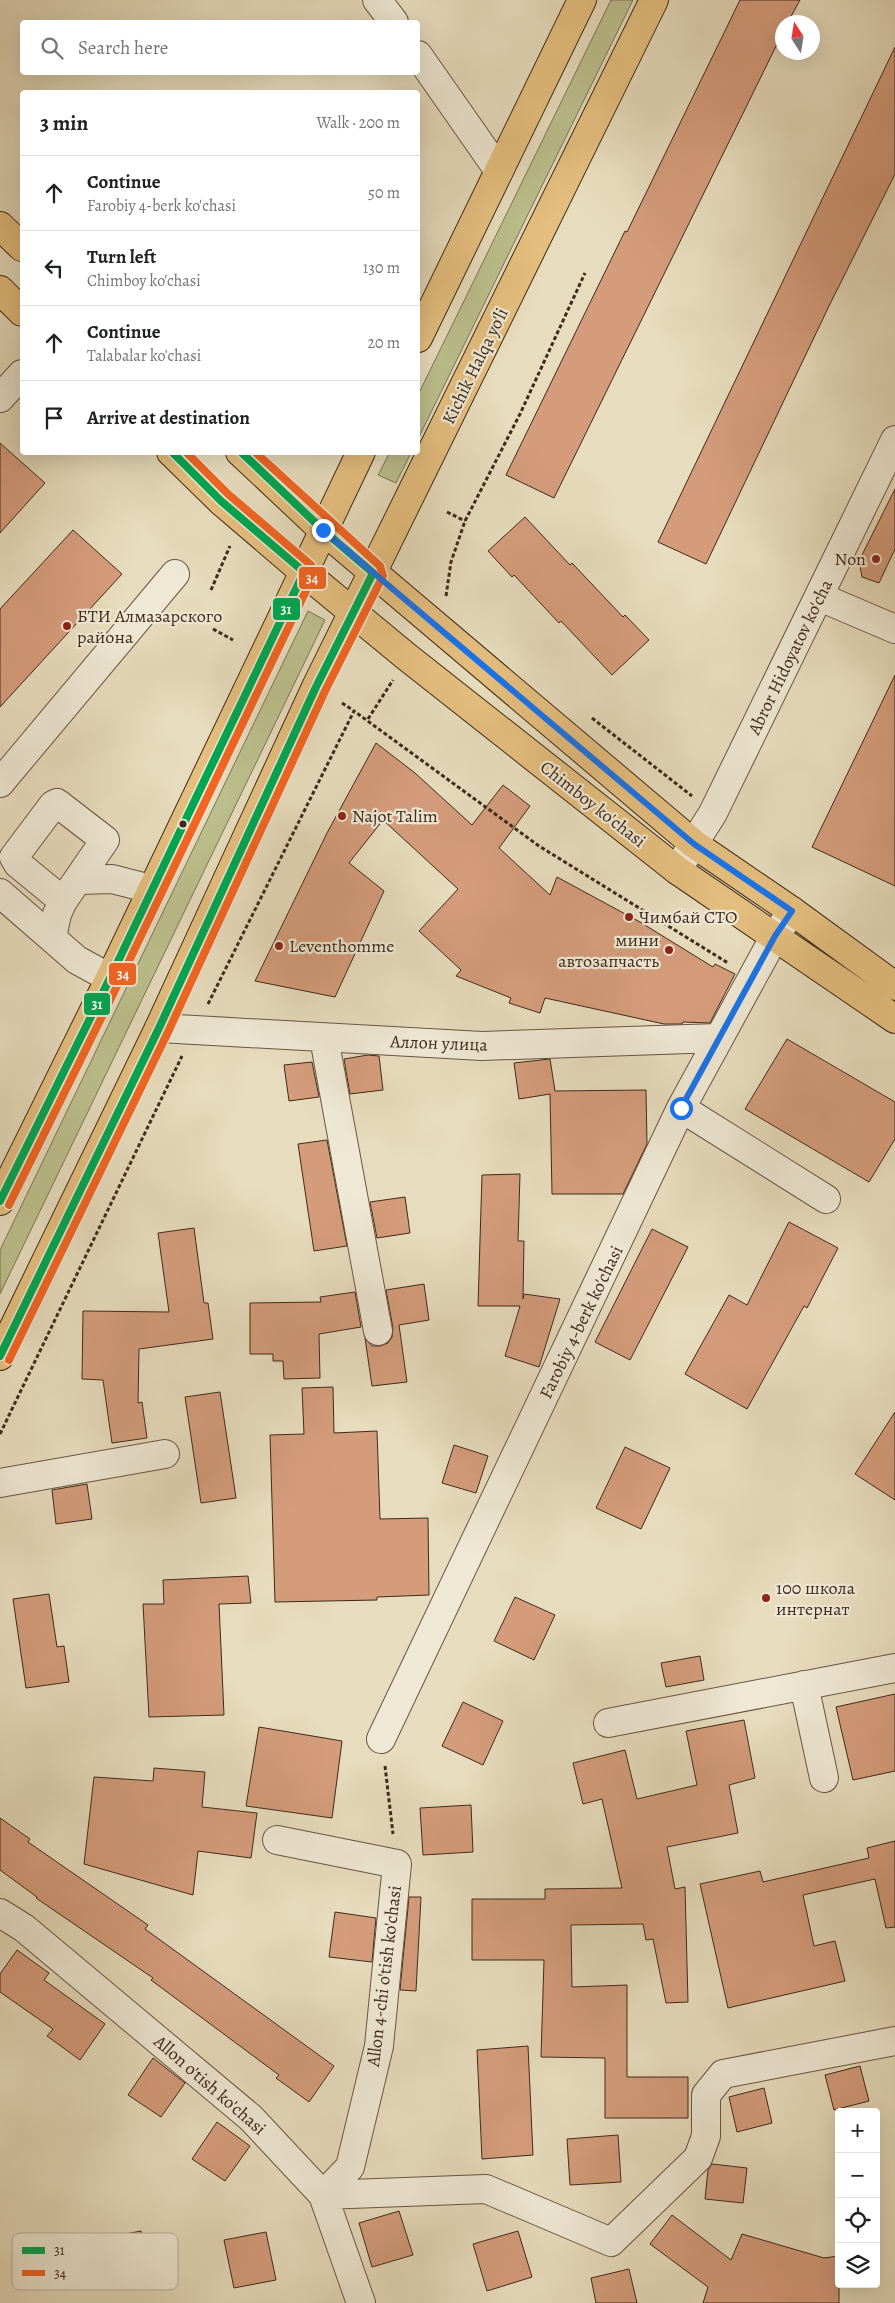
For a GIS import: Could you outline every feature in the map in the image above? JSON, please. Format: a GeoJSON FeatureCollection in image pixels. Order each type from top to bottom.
{"type":"FeatureCollection","features":[{"type":"Feature","properties":{"kind":"main road"},"geometry":{"type":"LineString","coordinates":[[420,334],[582,0]]}},
{"type":"Feature","properties":{"kind":"main road","name":"Kichik Halqa yo'li"},"geometry":{"type":"LineString","coordinates":[[0,1356],[160,1028],[316,687],[654,0]]}},
{"type":"Feature","properties":{"kind":"main road"},"geometry":{"type":"LineString","coordinates":[[0,226],[20,245]]}},
{"type":"Feature","properties":{"kind":"main road"},"geometry":{"type":"LineString","coordinates":[[0,290],[20,310]]}},
{"type":"Feature","properties":{"kind":"main road","name":"Chimboy ko'chasi"},"geometry":{"type":"LineString","coordinates":[[174,455],[228,507],[407,657],[677,870],[895,1019]]}},
{"type":"Feature","properties":{"kind":"main road","name":"Chimboy ko'chasi"},"geometry":{"type":"LineString","coordinates":[[243,455],[323,530],[694,844],[792,911],[895,986]]}},
{"type":"Feature","properties":{"kind":"main road"},"geometry":{"type":"LineString","coordinates":[[1,1196],[110,978],[360,455]]}},
{"type":"Feature","properties":{"kind":"street"},"geometry":{"type":"LineString","coordinates":[[377,0],[392,20]]}},
{"type":"Feature","properties":{"kind":"street"},"geometry":{"type":"LineString","coordinates":[[420,58],[499,171]]}},
{"type":"Feature","properties":{"kind":"street"},"geometry":{"type":"LineString","coordinates":[[0,398],[20,376]]}},
{"type":"Feature","properties":{"kind":"street","name":"Abror Hidoyatov ko'cha"},"geometry":{"type":"LineString","coordinates":[[677,870],[714,813],[895,440]]}},
{"type":"Feature","properties":{"kind":"street"},"geometry":{"type":"LineString","coordinates":[[0,782],[175,574]]}},
{"type":"Feature","properties":{"kind":"street"},"geometry":{"type":"LineString","coordinates":[[820,597],[895,629]]}},
{"type":"Feature","properties":{"kind":"street"},"geometry":{"type":"LineString","coordinates":[[52,938],[57,914],[71,891],[112,879],[151,889]]}},
{"type":"Feature","properties":{"kind":"street"},"geometry":{"type":"LineString","coordinates":[[0,892],[77,960],[110,978]]}},
{"type":"Feature","properties":{"kind":"street","name":"Farobiy 4-berk ko'chasi"},"geometry":{"type":"LineString","coordinates":[[381,1739],[681,1108],[775,936],[792,911]]}},
{"type":"Feature","properties":{"kind":"street","name":"Аллон улица"},"geometry":{"type":"LineString","coordinates":[[160,1028],[482,1046],[718,1038]]}},
{"type":"Feature","properties":{"kind":"street"},"geometry":{"type":"LineString","coordinates":[[324,1038],[378,1331]]}},
{"type":"Feature","properties":{"kind":"street"},"geometry":{"type":"LineString","coordinates":[[681,1108],[826,1199]]}},
{"type":"Feature","properties":{"kind":"street"},"geometry":{"type":"LineString","coordinates":[[0,1483],[166,1454]]}},
{"type":"Feature","properties":{"kind":"street"},"geometry":{"type":"LineString","coordinates":[[608,1722],[895,1668]]}},
{"type":"Feature","properties":{"kind":"street"},"geometry":{"type":"LineString","coordinates":[[804,1685],[824,1778]]}},
{"type":"Feature","properties":{"kind":"street"},"geometry":{"type":"LineString","coordinates":[[277,1840],[397,1864]]}},
{"type":"Feature","properties":{"kind":"street","name":"Allon 4-chi o'tish ko'chasi"},"geometry":{"type":"LineString","coordinates":[[323,2195],[350,2167],[379,2046],[397,1864]]}},
{"type":"Feature","properties":{"kind":"street","name":"Allon o'tish ko'chasi"},"geometry":{"type":"LineString","coordinates":[[0,1913],[32,1934],[251,2118],[323,2195],[360,2303]]}},
{"type":"Feature","properties":{"kind":"street"},"geometry":{"type":"LineString","coordinates":[[323,2195],[486,2189],[610,2242],[698,2158],[706,2136],[706,2095],[723,2074],[895,2041]]}},
{"type":"Feature","properties":{"kind":"path"},"geometry":{"type":"LineString","coordinates":[[451,602],[444,595],[451,562],[465,521],[520,414],[585,273]]}},
{"type":"Feature","properties":{"kind":"path"},"geometry":{"type":"LineString","coordinates":[[447,512],[465,521]]}},
{"type":"Feature","properties":{"kind":"path"},"geometry":{"type":"LineString","coordinates":[[211,590],[232,541]]}},
{"type":"Feature","properties":{"kind":"path"},"geometry":{"type":"LineString","coordinates":[[214,629],[233,640]]}},
{"type":"Feature","properties":{"kind":"path"},"geometry":{"type":"LineString","coordinates":[[368,719],[394,680]]}},
{"type":"Feature","properties":{"kind":"path"},"geometry":{"type":"LineString","coordinates":[[342,703],[368,719],[539,846],[752,978]]}},
{"type":"Feature","properties":{"kind":"path"},"geometry":{"type":"LineString","coordinates":[[0,1434],[195,1030],[354,711]]}},
{"type":"Feature","properties":{"kind":"path"},"geometry":{"type":"LineString","coordinates":[[585,713],[714,813]]}},
{"type":"Feature","properties":{"kind":"path"},"geometry":{"type":"LineString","coordinates":[[381,1739],[397,1864]]}},
{"type":"Feature","properties":{"kind":"green space"},"geometry":{"type":"Polygon","coordinates":[[[611,0],[633,0],[420,435],[420,391],[611,0]]]}},
{"type":"Feature","properties":{"kind":"green space"},"geometry":{"type":"Polygon","coordinates":[[[388,455],[410,455],[396,483],[378,475],[388,455]]]}},
{"type":"Feature","properties":{"kind":"green space"},"geometry":{"type":"Polygon","coordinates":[[[308,611],[325,620],[0,1294],[0,1250],[308,611]]]}},
{"type":"Feature","properties":{"kind":"building"},"geometry":{"type":"Polygon","coordinates":[[[740,0],[800,0],[792,15],[775,15],[775,48],[554,498],[506,475],[625,231],[627,232],[740,0]]]}},
{"type":"Feature","properties":{"kind":"building"},"geometry":{"type":"Polygon","coordinates":[[[895,47],[895,174],[829,306],[706,564],[658,542],[895,47]]]}},
{"type":"Feature","properties":{"kind":"building"},"geometry":{"type":"Polygon","coordinates":[[[0,443],[45,483],[0,533],[0,443]]]}},
{"type":"Feature","properties":{"kind":"building"},"geometry":{"type":"Polygon","coordinates":[[[895,489],[895,549],[879,583],[862,577],[859,561],[895,489]]]}},
{"type":"Feature","properties":{"kind":"building"},"geometry":{"type":"Polygon","coordinates":[[[525,517],[570,565],[572,563],[623,617],[625,615],[649,640],[612,675],[561,621],[559,623],[514,575],[512,577],[488,551],[525,517]]]}},
{"type":"Feature","properties":{"kind":"building"},"geometry":{"type":"Polygon","coordinates":[[[73,530],[122,574],[0,707],[0,609],[73,530]]]}},
{"type":"Feature","properties":{"kind":"building"},"geometry":{"type":"Polygon","coordinates":[[[895,675],[895,886],[812,847],[895,675]]]}},
{"type":"Feature","properties":{"kind":"building"},"geometry":{"type":"Polygon","coordinates":[[[376,743],[415,773],[472,825],[503,785],[530,806],[499,848],[550,895],[557,877],[640,922],[713,967],[715,964],[735,974],[710,1023],[683,1022],[682,1024],[664,1024],[545,998],[540,1013],[509,1003],[511,998],[456,976],[461,970],[419,931],[458,889],[383,820],[349,863],[384,891],[335,997],[255,981],[327,833],[376,743]]]}},
{"type":"Feature","properties":{"kind":"building"},"geometry":{"type":"Polygon","coordinates":[[[787,1039],[895,1102],[895,1139],[869,1182],[745,1109],[787,1039]]]}},
{"type":"Feature","properties":{"kind":"building"},"geometry":{"type":"Polygon","coordinates":[[[368,1055],[379,1056],[383,1090],[350,1094],[344,1059],[368,1055]]]}},
{"type":"Feature","properties":{"kind":"building"},"geometry":{"type":"Polygon","coordinates":[[[550,1059],[555,1091],[646,1090],[647,1144],[623,1194],[552,1194],[550,1094],[519,1099],[514,1063],[550,1059]]]}},
{"type":"Feature","properties":{"kind":"building"},"geometry":{"type":"Polygon","coordinates":[[[312,1062],[319,1097],[289,1101],[284,1065],[312,1062]]]}},
{"type":"Feature","properties":{"kind":"building"},"geometry":{"type":"Polygon","coordinates":[[[327,1140],[347,1246],[314,1251],[298,1144],[327,1140]]]}},
{"type":"Feature","properties":{"kind":"building"},"geometry":{"type":"Polygon","coordinates":[[[520,1174],[518,1241],[524,1241],[523,1299],[524,1294],[560,1299],[539,1367],[505,1356],[520,1306],[478,1306],[482,1175],[520,1174]]]}},
{"type":"Feature","properties":{"kind":"building"},"geometry":{"type":"Polygon","coordinates":[[[405,1197],[410,1233],[377,1238],[370,1202],[405,1197]]]}},
{"type":"Feature","properties":{"kind":"building"},"geometry":{"type":"Polygon","coordinates":[[[789,1222],[838,1248],[807,1308],[804,1306],[747,1409],[685,1374],[729,1295],[747,1305],[789,1222]]]}},
{"type":"Feature","properties":{"kind":"building"},"geometry":{"type":"Polygon","coordinates":[[[194,1228],[204,1303],[208,1303],[213,1339],[139,1349],[138,1403],[142,1402],[147,1438],[112,1443],[103,1380],[82,1379],[83,1311],[169,1312],[158,1233],[194,1228]]]}},
{"type":"Feature","properties":{"kind":"building"},"geometry":{"type":"Polygon","coordinates":[[[652,1229],[688,1247],[630,1360],[595,1342],[652,1229]]]}},
{"type":"Feature","properties":{"kind":"building"},"geometry":{"type":"Polygon","coordinates":[[[424,1284],[429,1320],[399,1325],[407,1382],[372,1386],[365,1338],[372,1346],[380,1346],[388,1343],[392,1337],[393,1328],[386,1290],[424,1284]]]}},
{"type":"Feature","properties":{"kind":"building"},"geometry":{"type":"Polygon","coordinates":[[[355,1292],[361,1327],[319,1334],[320,1378],[284,1379],[283,1361],[273,1361],[273,1354],[250,1354],[250,1303],[321,1302],[320,1297],[355,1292]]]}},
{"type":"Feature","properties":{"kind":"building"},"geometry":{"type":"Polygon","coordinates":[[[333,1387],[334,1433],[377,1431],[380,1519],[428,1518],[429,1595],[377,1597],[377,1600],[275,1602],[270,1435],[304,1434],[302,1388],[333,1387]]]}},
{"type":"Feature","properties":{"kind":"building"},"geometry":{"type":"Polygon","coordinates":[[[220,1392],[236,1498],[201,1503],[185,1397],[220,1392]]]}},
{"type":"Feature","properties":{"kind":"building"},"geometry":{"type":"Polygon","coordinates":[[[895,1412],[895,1500],[855,1474],[895,1412]]]}},
{"type":"Feature","properties":{"kind":"building"},"geometry":{"type":"Polygon","coordinates":[[[454,1445],[488,1456],[476,1493],[442,1483],[454,1445]]]}},
{"type":"Feature","properties":{"kind":"building"},"geometry":{"type":"Polygon","coordinates":[[[625,1447],[670,1468],[641,1529],[596,1508],[625,1447]]]}},
{"type":"Feature","properties":{"kind":"building"},"geometry":{"type":"Polygon","coordinates":[[[87,1484],[92,1519],[56,1524],[52,1490],[87,1484]]]}},
{"type":"Feature","properties":{"kind":"building"},"geometry":{"type":"Polygon","coordinates":[[[248,1576],[251,1603],[219,1604],[224,1715],[149,1717],[143,1604],[164,1604],[163,1580],[248,1576]]]}},
{"type":"Feature","properties":{"kind":"building"},"geometry":{"type":"Polygon","coordinates":[[[49,1594],[57,1647],[64,1646],[69,1682],[26,1688],[13,1599],[49,1594]]]}},
{"type":"Feature","properties":{"kind":"building"},"geometry":{"type":"Polygon","coordinates":[[[515,1597],[555,1615],[534,1660],[494,1641],[515,1597]]]}},
{"type":"Feature","properties":{"kind":"building"},"geometry":{"type":"Polygon","coordinates":[[[700,1656],[704,1680],[666,1687],[661,1663],[700,1656]]]}},
{"type":"Feature","properties":{"kind":"building"},"geometry":{"type":"Polygon","coordinates":[[[895,1694],[895,1771],[853,1780],[836,1707],[895,1694]]]}},
{"type":"Feature","properties":{"kind":"building"},"geometry":{"type":"Polygon","coordinates":[[[463,1702],[503,1721],[483,1765],[442,1746],[463,1702]]]}},
{"type":"Feature","properties":{"kind":"building"},"geometry":{"type":"Polygon","coordinates":[[[744,1720],[755,1778],[729,1785],[738,1833],[667,1847],[675,1889],[685,1887],[688,2002],[666,2003],[653,1939],[646,1940],[643,1924],[571,1925],[572,1987],[627,1985],[627,2077],[688,2077],[688,2118],[605,2118],[605,2058],[541,2057],[544,1960],[472,1960],[472,1899],[545,1899],[545,1889],[622,1888],[602,1799],[583,1804],[573,1763],[625,1750],[637,1799],[697,1785],[686,1731],[744,1720]]]}},
{"type":"Feature","properties":{"kind":"building"},"geometry":{"type":"Polygon","coordinates":[[[259,1727],[342,1741],[332,1818],[246,1806],[259,1727]]]}},
{"type":"Feature","properties":{"kind":"building"},"geometry":{"type":"Polygon","coordinates":[[[154,1768],[205,1772],[202,1807],[257,1813],[251,1858],[198,1851],[193,1895],[84,1864],[94,1777],[153,1781],[154,1768]]]}},
{"type":"Feature","properties":{"kind":"building"},"geometry":{"type":"Polygon","coordinates":[[[471,1805],[473,1852],[423,1855],[420,1808],[471,1805]]]}},
{"type":"Feature","properties":{"kind":"building"},"geometry":{"type":"Polygon","coordinates":[[[0,1818],[30,1839],[28,1842],[148,1925],[145,1929],[334,2066],[309,2102],[276,2078],[279,2075],[151,1980],[153,1978],[36,1898],[0,1870],[0,1818]]]}},
{"type":"Feature","properties":{"kind":"building"},"geometry":{"type":"Polygon","coordinates":[[[895,1841],[895,1927],[886,1928],[875,1879],[803,1895],[814,1946],[835,1941],[845,1981],[728,2008],[700,1884],[760,1871],[763,1882],[869,1858],[867,1848],[895,1841]]]}},
{"type":"Feature","properties":{"kind":"building"},"geometry":{"type":"Polygon","coordinates":[[[409,1897],[421,1897],[416,1991],[400,1990],[409,1897]]]}},
{"type":"Feature","properties":{"kind":"building"},"geometry":{"type":"Polygon","coordinates":[[[335,1912],[376,1918],[372,1962],[329,1957],[335,1912]]]}},
{"type":"Feature","properties":{"kind":"building"},"geometry":{"type":"Polygon","coordinates":[[[17,1950],[49,1973],[44,1980],[105,2024],[80,2060],[47,2036],[53,2029],[0,1992],[0,1974],[17,1950]]]}},
{"type":"Feature","properties":{"kind":"building"},"geometry":{"type":"Polygon","coordinates":[[[528,2046],[533,2155],[482,2159],[477,2050],[528,2046]]]}},
{"type":"Feature","properties":{"kind":"building"},"geometry":{"type":"Polygon","coordinates":[[[153,2058],[185,2083],[161,2117],[128,2095],[153,2058]]]}},
{"type":"Feature","properties":{"kind":"building"},"geometry":{"type":"Polygon","coordinates":[[[860,2066],[869,2101],[835,2108],[834,2110],[825,2075],[860,2066]]]}},
{"type":"Feature","properties":{"kind":"building"},"geometry":{"type":"Polygon","coordinates":[[[764,2088],[772,2123],[737,2132],[729,2097],[764,2088]]]}},
{"type":"Feature","properties":{"kind":"building"},"geometry":{"type":"Polygon","coordinates":[[[217,2122],[250,2146],[225,2181],[192,2159],[217,2122]]]}},
{"type":"Feature","properties":{"kind":"building"},"geometry":{"type":"Polygon","coordinates":[[[618,2135],[621,2182],[570,2185],[567,2139],[618,2135]]]}},
{"type":"Feature","properties":{"kind":"building"},"geometry":{"type":"Polygon","coordinates":[[[712,2164],[747,2168],[743,2203],[705,2199],[708,2170],[712,2164]]]}},
{"type":"Feature","properties":{"kind":"building"},"geometry":{"type":"Polygon","coordinates":[[[399,2211],[413,2255],[372,2267],[359,2223],[399,2211]]]}},
{"type":"Feature","properties":{"kind":"building"},"geometry":{"type":"Polygon","coordinates":[[[672,2215],[731,2260],[742,2234],[824,2258],[835,2257],[835,2288],[839,2288],[839,2303],[703,2303],[708,2287],[650,2244],[672,2215]]]}},
{"type":"Feature","properties":{"kind":"building"},"geometry":{"type":"Polygon","coordinates":[[[518,2231],[532,2277],[487,2291],[473,2244],[518,2231]]]}},
{"type":"Feature","properties":{"kind":"building"},"geometry":{"type":"Polygon","coordinates":[[[266,2232],[276,2280],[234,2288],[224,2240],[266,2232]]]}},
{"type":"Feature","properties":{"kind":"building"},"geometry":{"type":"Polygon","coordinates":[[[629,2269],[637,2303],[596,2303],[591,2278],[629,2269]]]}},
{"type":"Feature","properties":{"kind":"transit line","name":"31"},"geometry":{"type":"LineString","coordinates":[[0,1201],[110,978],[304,572],[221,501],[175,455]]}},
{"type":"Feature","properties":{"kind":"transit line","name":"34"},"geometry":{"type":"LineString","coordinates":[[9,1205],[119,982],[314,574],[311,565],[228,494],[189,455]]}},
{"type":"Feature","properties":{"kind":"transit line","name":"31"},"geometry":{"type":"LineString","coordinates":[[0,1356],[159,1028],[316,687],[373,573],[323,530],[244,455]]}},
{"type":"Feature","properties":{"kind":"transit line","name":"34"},"geometry":{"type":"LineString","coordinates":[[9,1360],[168,1032],[325,691],[383,576],[380,566],[258,455]]}},
{"type":"Feature","properties":{"kind":"place","name":"Non"},"geometry":{"type":"Point","coordinates":[876,559]}},
{"type":"Feature","properties":{"kind":"place","name":"БТИ Алмазарского района"},"geometry":{"type":"Point","coordinates":[67,626]}},
{"type":"Feature","properties":{"kind":"place","name":"Najot Talim"},"geometry":{"type":"Point","coordinates":[342,816]}},
{"type":"Feature","properties":{"kind":"place","name":"Чимбай СТО"},"geometry":{"type":"Point","coordinates":[629,917]}},
{"type":"Feature","properties":{"kind":"place","name":"Leventhomme"},"geometry":{"type":"Point","coordinates":[279,946]}},
{"type":"Feature","properties":{"kind":"place","name":"мини автозапчасть"},"geometry":{"type":"Point","coordinates":[669,950]}},
{"type":"Feature","properties":{"kind":"place","name":"100 школа интернат"},"geometry":{"type":"Point","coordinates":[766,1598]}},
{"type":"Feature","properties":{"kind":"route"},"geometry":{"type":"LineString","coordinates":[[323,530],[428,621],[694,844],[792,911],[775,936],[681,1108]]}}]}
